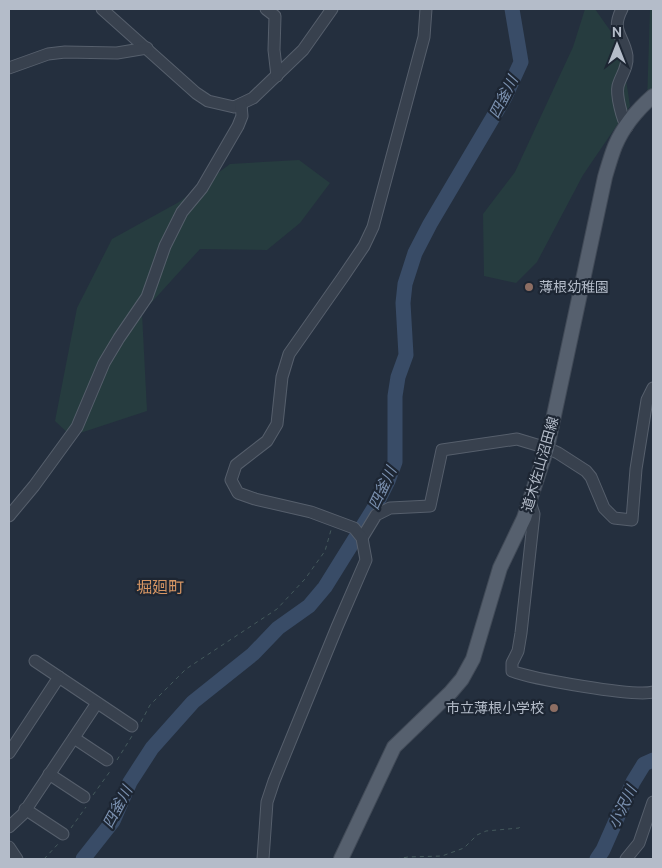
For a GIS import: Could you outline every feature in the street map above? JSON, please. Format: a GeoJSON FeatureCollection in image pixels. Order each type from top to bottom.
{"type":"FeatureCollection","features":[{"type":"Feature","properties":{"kind":"main road","name":"道木佐山沼田線"},"geometry":{"type":"LineString","coordinates":[[341,859],[394,747],[451,692],[462,679],[474,659],[500,568],[530,502],[547,448],[605,176],[615,146],[644,104],[653,96]]}},
{"type":"Feature","properties":{"kind":"street"},"geometry":{"type":"LineString","coordinates":[[102,9],[196,93],[208,101],[234,107],[253,98],[277,76],[303,50],[332,9]]}},
{"type":"Feature","properties":{"kind":"street"},"geometry":{"type":"LineString","coordinates":[[266,9],[275,16],[274,50],[277,76]]}},
{"type":"Feature","properties":{"kind":"street"},"geometry":{"type":"LineString","coordinates":[[263,859],[267,802],[333,636],[366,560],[362,538],[354,528],[311,512],[254,499],[238,493],[231,480],[236,465],[267,441],[277,424],[282,377],[289,354],[364,246],[373,227],[424,37],[426,9]]}},
{"type":"Feature","properties":{"kind":"street"},"geometry":{"type":"LineString","coordinates":[[622,9],[616,23],[626,55],[626,64],[618,84],[618,93],[624,122],[627,127]]}},
{"type":"Feature","properties":{"kind":"street"},"geometry":{"type":"LineString","coordinates":[[9,68],[48,54],[65,52],[117,53],[147,48]]}},
{"type":"Feature","properties":{"kind":"street"},"geometry":{"type":"LineString","coordinates":[[9,516],[34,486],[77,427],[104,363],[118,338],[147,297],[165,246],[182,212],[202,188],[238,126],[242,116],[241,104]]}},
{"type":"Feature","properties":{"kind":"street"},"geometry":{"type":"LineString","coordinates":[[362,538],[376,515],[390,508],[430,506],[442,450],[517,439],[558,453],[586,471],[604,508],[614,518],[632,520],[636,469],[647,400],[653,388]]}},
{"type":"Feature","properties":{"kind":"street"},"geometry":{"type":"LineString","coordinates":[[530,502],[534,514],[532,539],[518,651],[512,663],[512,671],[638,694],[653,692]]}},
{"type":"Feature","properties":{"kind":"street"},"geometry":{"type":"LineString","coordinates":[[35,661],[135,728]]}},
{"type":"Feature","properties":{"kind":"street"},"geometry":{"type":"LineString","coordinates":[[9,754],[59,677]]}},
{"type":"Feature","properties":{"kind":"street"},"geometry":{"type":"LineString","coordinates":[[9,827],[25,809],[50,774],[97,703]]}},
{"type":"Feature","properties":{"kind":"street"},"geometry":{"type":"LineString","coordinates":[[74,738],[108,760]]}},
{"type":"Feature","properties":{"kind":"street"},"geometry":{"type":"LineString","coordinates":[[50,774],[88,800]]}},
{"type":"Feature","properties":{"kind":"street"},"geometry":{"type":"LineString","coordinates":[[626,859],[639,843],[653,802]]}},
{"type":"Feature","properties":{"kind":"street"},"geometry":{"type":"LineString","coordinates":[[25,809],[64,835]]}},
{"type":"Feature","properties":{"kind":"street"},"geometry":{"type":"LineString","coordinates":[[9,846],[16,859]]}},
{"type":"Feature","properties":{"kind":"path"},"geometry":{"type":"LineString","coordinates":[[44,859],[64,835],[150,705],[186,669],[277,609],[305,579],[325,551],[334,520]]}},
{"type":"Feature","properties":{"kind":"path"},"geometry":{"type":"LineString","coordinates":[[396,859],[442,856],[464,848],[477,835],[486,831],[519,828],[521,825]]}},
{"type":"Feature","properties":{"kind":"green space"},"geometry":{"type":"Polygon","coordinates":[[[585,9],[595,9],[621,46],[630,106],[583,175],[537,262],[516,283],[484,276],[483,214],[515,172],[573,47],[585,9]]]}},
{"type":"Feature","properties":{"kind":"green space"},"geometry":{"type":"Polygon","coordinates":[[[650,9],[653,9],[653,97],[647,103],[650,9]]]}},
{"type":"Feature","properties":{"kind":"green space"},"geometry":{"type":"Polygon","coordinates":[[[299,160],[330,183],[300,223],[267,250],[200,249],[142,313],[147,411],[71,436],[55,421],[77,308],[112,239],[179,202],[230,164],[299,160]]]}},
{"type":"Feature","properties":{"kind":"waterway","name":"四釜川"},"geometry":{"type":"LineString","coordinates":[[83,859],[113,821],[130,782],[152,748],[193,702],[253,654],[278,628],[309,606],[325,587],[376,505],[395,462],[395,396],[398,377],[406,355],[403,303],[405,284],[415,253],[430,224],[505,97],[521,62],[512,9]]}},
{"type":"Feature","properties":{"kind":"waterway","name":"小沢川"},"geometry":{"type":"LineString","coordinates":[[597,859],[603,850],[633,782],[644,764],[653,760]]}},
{"type":"Feature","properties":{"kind":"place","name":"薄根幼稚園"},"geometry":{"type":"Point","coordinates":[529,287]}},
{"type":"Feature","properties":{"kind":"place","name":"市立薄根小学校"},"geometry":{"type":"Point","coordinates":[554,708]}},
{"type":"Feature","properties":{"kind":"district","name":"堀廻町"},"geometry":{"type":"Point","coordinates":[160,587]}}]}
